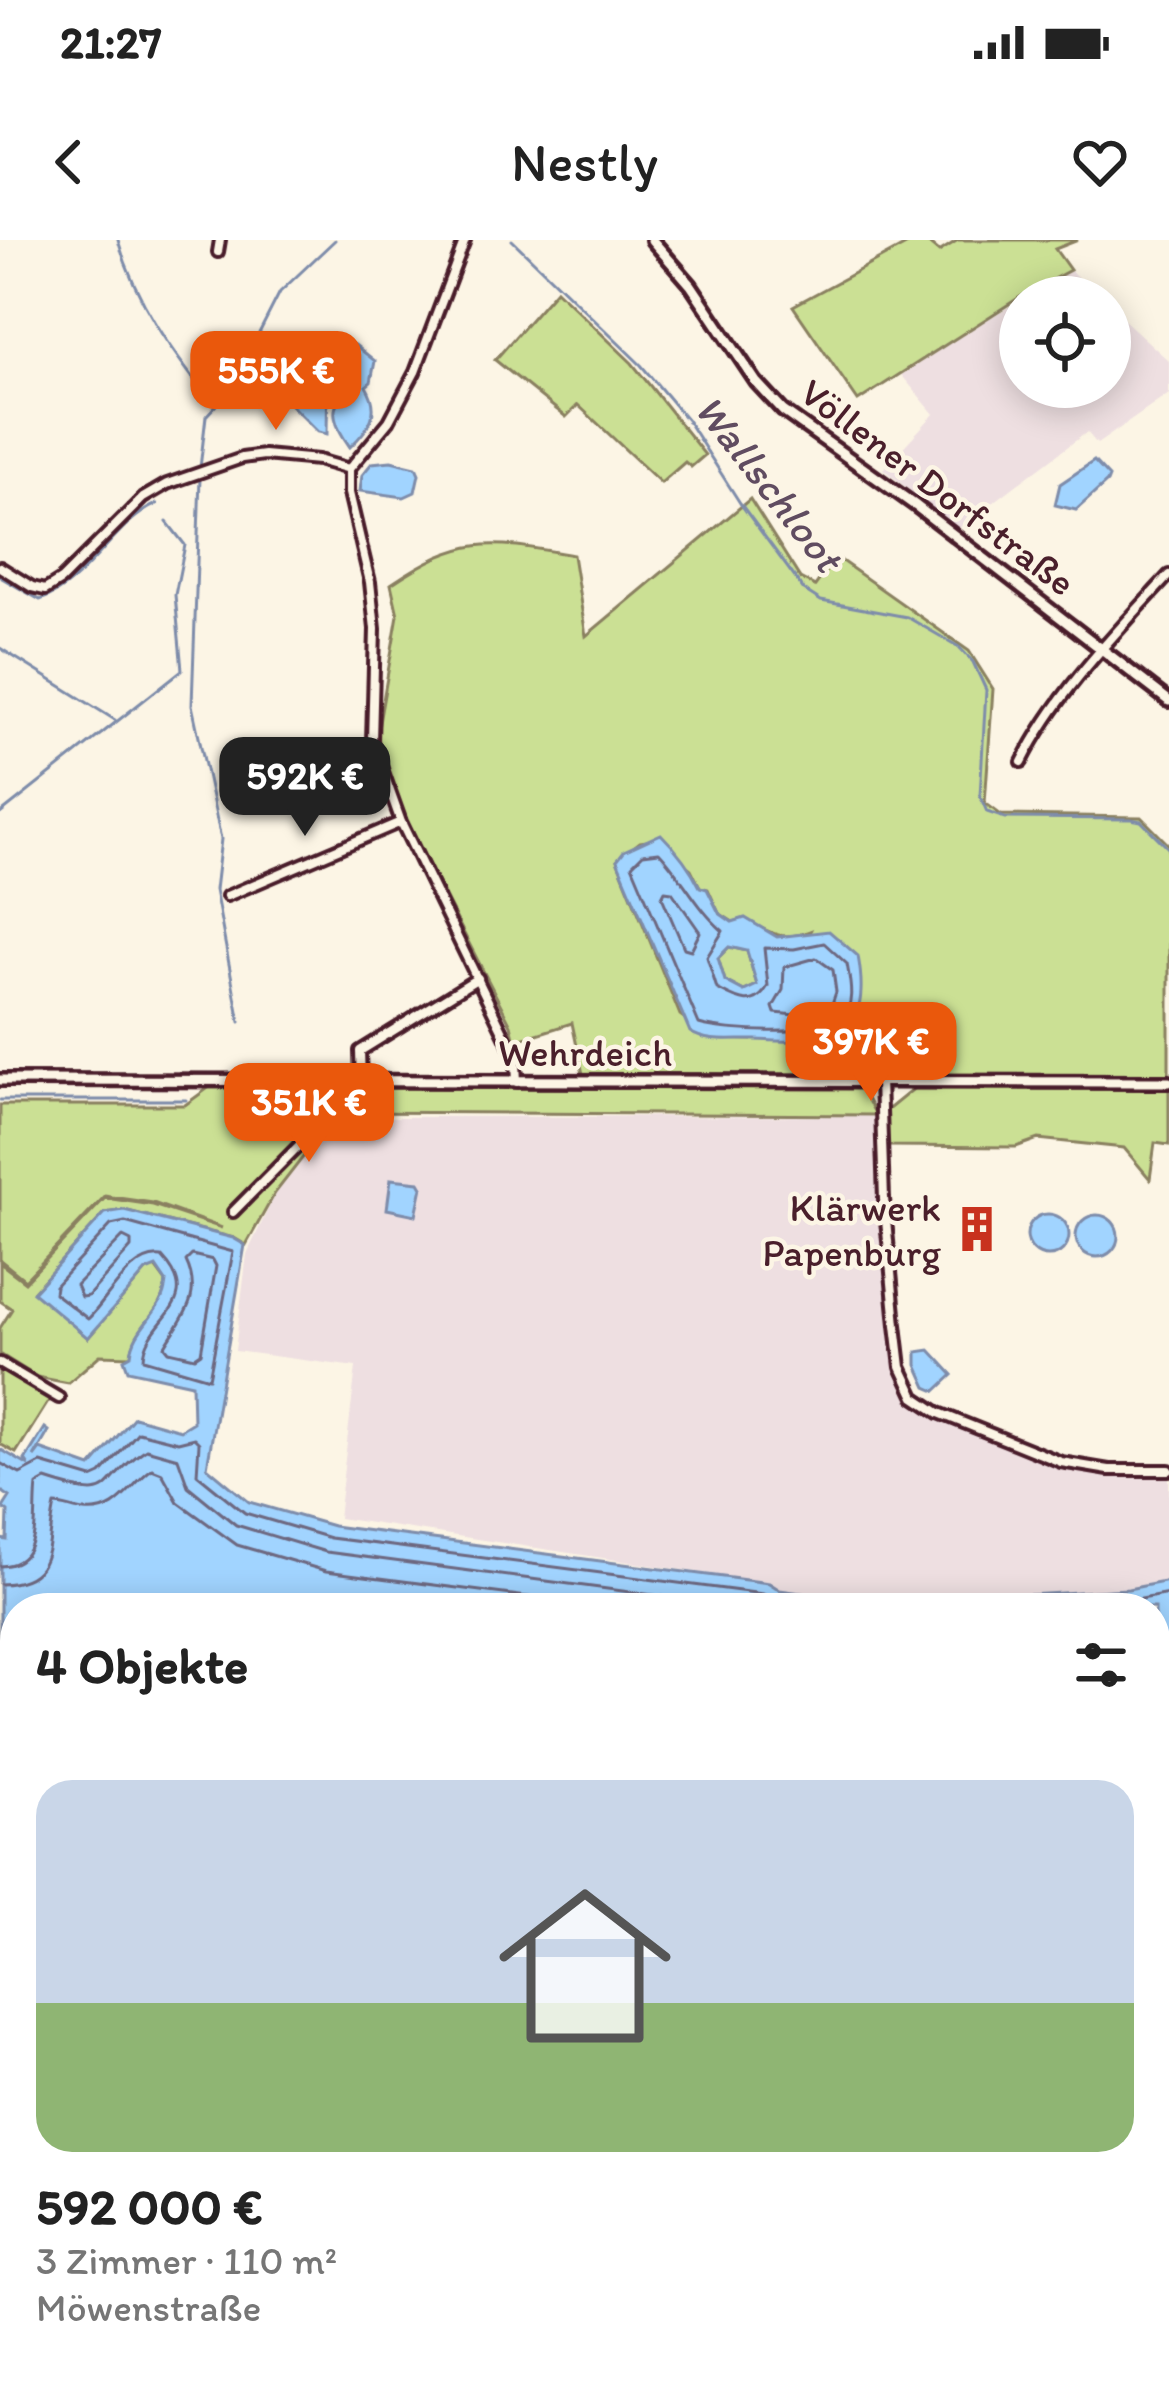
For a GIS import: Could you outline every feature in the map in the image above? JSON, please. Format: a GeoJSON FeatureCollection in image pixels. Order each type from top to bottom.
{"type":"FeatureCollection","features":[{"type":"Feature","properties":{"kind":"street"},"geometry":{"type":"LineString","coordinates":[[218,252],[220,240]]}},
{"type":"Feature","properties":{"kind":"street"},"geometry":{"type":"LineString","coordinates":[[465,240],[415,372],[389,421],[349,469],[349,493],[370,582],[375,629],[372,741],[400,822],[516,1062],[517,1082]]}},
{"type":"Feature","properties":{"kind":"street","name":"Völlener Dorfstraße"},"geometry":{"type":"LineString","coordinates":[[652,240],[691,285],[756,382],[784,410],[1169,700]]}},
{"type":"Feature","properties":{"kind":"street"},"geometry":{"type":"LineString","coordinates":[[0,567],[45,590],[61,580],[143,498],[201,471],[264,454],[349,469]]}},
{"type":"Feature","properties":{"kind":"street"},"geometry":{"type":"LineString","coordinates":[[1022,762],[1101,649],[1169,574]]}},
{"type":"Feature","properties":{"kind":"street"},"geometry":{"type":"LineString","coordinates":[[227,896],[400,822]]}},
{"type":"Feature","properties":{"kind":"street"},"geometry":{"type":"LineString","coordinates":[[233,1212],[352,1090],[360,1052],[478,978]]}},
{"type":"Feature","properties":{"kind":"street","name":"Wehrdeich"},"geometry":{"type":"LineString","coordinates":[[0,1080],[1169,1082]]}},
{"type":"Feature","properties":{"kind":"street"},"geometry":{"type":"LineString","coordinates":[[880,1081],[884,1199],[896,1325],[901,1367],[915,1396],[939,1413],[1061,1462],[1109,1470],[1169,1471]]}},
{"type":"Feature","properties":{"kind":"street"},"geometry":{"type":"LineString","coordinates":[[0,1364],[59,1398]]}},
{"type":"Feature","properties":{"kind":"shaded area"},"geometry":{"type":"Polygon","coordinates":[[[999,312],[999,408],[1131,408],[1131,326],[1169,361],[1169,394],[1097,444],[1087,432],[958,529],[883,469],[934,414],[899,372],[999,312]]]}},
{"type":"Feature","properties":{"kind":"shaded area"},"geometry":{"type":"Polygon","coordinates":[[[883,1116],[909,1372],[918,1394],[933,1415],[1067,1470],[1169,1474],[1169,1581],[1061,1593],[800,1593],[779,1590],[769,1583],[338,1518],[356,1367],[235,1351],[247,1254],[276,1192],[337,1117],[883,1116]]]}},
{"type":"Feature","properties":{"kind":"green space"},"geometry":{"type":"Polygon","coordinates":[[[915,240],[925,240],[939,252],[958,240],[1078,240],[1055,249],[1070,270],[1059,276],[999,276],[999,310],[858,401],[793,306],[915,240]]]}},
{"type":"Feature","properties":{"kind":"green space"},"geometry":{"type":"Polygon","coordinates":[[[556,290],[632,363],[705,455],[691,467],[685,462],[661,483],[578,405],[566,417],[495,360],[556,290]]]}},
{"type":"Feature","properties":{"kind":"green space"},"geometry":{"type":"Polygon","coordinates":[[[750,499],[800,578],[815,586],[836,557],[969,651],[993,689],[985,803],[1001,815],[1141,817],[1169,845],[1169,1078],[583,1074],[572,1023],[515,1041],[405,819],[376,740],[398,615],[391,584],[459,549],[519,546],[573,555],[586,636],[750,499]],[[654,840],[640,842],[617,860],[680,1015],[713,1039],[751,1040],[810,931],[784,936],[745,919],[733,922],[719,913],[708,889],[700,887],[691,869],[654,840]]]}},
{"type":"Feature","properties":{"kind":"green space"},"geometry":{"type":"Polygon","coordinates":[[[729,947],[747,951],[757,985],[744,991],[725,981],[718,958],[729,947]]]}},
{"type":"Feature","properties":{"kind":"green space"},"geometry":{"type":"Polygon","coordinates":[[[1169,1085],[1169,1145],[1155,1143],[1150,1179],[1124,1148],[1038,1139],[1016,1147],[888,1146],[885,1112],[917,1086],[1169,1085]]]}},
{"type":"Feature","properties":{"kind":"green space"},"geometry":{"type":"Polygon","coordinates":[[[211,1086],[860,1086],[876,1115],[338,1112],[275,1193],[246,1245],[124,1210],[105,1213],[34,1291],[88,1338],[146,1271],[155,1267],[166,1282],[164,1293],[137,1336],[131,1356],[100,1355],[68,1383],[37,1377],[0,1354],[0,1328],[12,1309],[0,1301],[0,1263],[25,1282],[105,1198],[153,1205],[222,1228],[153,1203],[105,1196],[25,1280],[0,1260],[0,1105],[185,1105],[211,1086]]]}},
{"type":"Feature","properties":{"kind":"green space"},"geometry":{"type":"Polygon","coordinates":[[[0,1368],[50,1399],[16,1453],[0,1444],[0,1368]]]}},
{"type":"Feature","properties":{"kind":"water"},"geometry":{"type":"Polygon","coordinates":[[[355,345],[375,361],[366,386],[373,411],[368,426],[350,447],[335,411],[349,392],[339,384],[339,350],[355,345]]]}},
{"type":"Feature","properties":{"kind":"water"},"geometry":{"type":"Polygon","coordinates":[[[323,357],[328,369],[327,434],[318,432],[288,402],[302,366],[323,357]]]}},
{"type":"Feature","properties":{"kind":"water"},"geometry":{"type":"Polygon","coordinates":[[[391,461],[416,467],[415,492],[404,497],[360,491],[362,475],[372,463],[391,461]]]}},
{"type":"Feature","properties":{"kind":"water"},"geometry":{"type":"Polygon","coordinates":[[[1094,461],[1109,477],[1107,482],[1076,510],[1055,505],[1060,484],[1094,461]]]}},
{"type":"Feature","properties":{"kind":"water"},"geometry":{"type":"Polygon","coordinates":[[[661,834],[700,887],[707,889],[719,913],[732,922],[745,918],[777,937],[829,931],[858,956],[859,1007],[851,1022],[840,1032],[804,1041],[713,1040],[690,1032],[617,860],[624,851],[661,834]],[[729,947],[718,958],[725,981],[744,991],[757,985],[747,951],[729,947]]]}},
{"type":"Feature","properties":{"kind":"water"},"geometry":{"type":"Polygon","coordinates":[[[391,1179],[419,1182],[416,1215],[387,1209],[391,1179]]]}},
{"type":"Feature","properties":{"kind":"water"},"geometry":{"type":"Polygon","coordinates":[[[124,1210],[245,1245],[207,1467],[249,1502],[333,1526],[769,1583],[801,1593],[0,1593],[0,1539],[7,1540],[8,1512],[3,1508],[10,1497],[0,1490],[0,1449],[29,1466],[25,1460],[45,1428],[49,1431],[34,1457],[40,1449],[91,1467],[134,1417],[180,1430],[193,1422],[192,1384],[128,1370],[124,1359],[131,1355],[137,1336],[164,1293],[166,1282],[156,1267],[146,1271],[88,1338],[33,1292],[105,1213],[124,1210]]]}},
{"type":"Feature","properties":{"kind":"water"},"geometry":{"type":"Polygon","coordinates":[[[1048,1214],[1063,1220],[1069,1235],[1063,1250],[1048,1256],[1033,1250],[1027,1235],[1033,1220],[1048,1214]]]}},
{"type":"Feature","properties":{"kind":"water"},"geometry":{"type":"Polygon","coordinates":[[[1097,1215],[1112,1221],[1118,1236],[1112,1251],[1097,1257],[1082,1251],[1076,1236],[1082,1221],[1097,1215]]]}},
{"type":"Feature","properties":{"kind":"water"},"geometry":{"type":"Polygon","coordinates":[[[930,1350],[953,1375],[936,1391],[927,1387],[917,1365],[917,1352],[930,1350]]]}},
{"type":"Feature","properties":{"kind":"water"},"geometry":{"type":"Polygon","coordinates":[[[1169,1581],[1169,1593],[1061,1593],[1128,1589],[1169,1581]]]}},
{"type":"Feature","properties":{"kind":"waterway"},"geometry":{"type":"LineString","coordinates":[[118,240],[145,306],[212,403]]}},
{"type":"Feature","properties":{"kind":"waterway"},"geometry":{"type":"LineString","coordinates":[[200,468],[206,416],[230,390],[280,292],[335,240]]}},
{"type":"Feature","properties":{"kind":"waterway","name":"Wallschloot"},"geometry":{"type":"LineString","coordinates":[[512,240],[641,365],[687,420],[804,590],[821,601],[907,617],[959,647],[973,662],[986,690],[980,796],[987,812],[1005,818],[1141,821],[1169,849]]}},
{"type":"Feature","properties":{"kind":"waterway"},"geometry":{"type":"LineString","coordinates":[[200,478],[192,705],[221,839],[215,890],[240,1022]]}},
{"type":"Feature","properties":{"kind":"waterway"},"geometry":{"type":"LineString","coordinates":[[0,577],[40,600],[72,580],[127,524],[157,504]]}},
{"type":"Feature","properties":{"kind":"waterway"},"geometry":{"type":"LineString","coordinates":[[0,814],[182,670],[175,595],[185,545],[167,522]]}},
{"type":"Feature","properties":{"kind":"waterway"},"geometry":{"type":"LineString","coordinates":[[0,648],[115,720]]}},
{"type":"Feature","properties":{"kind":"waterway"},"geometry":{"type":"LineString","coordinates":[[0,1100],[186,1100]]}},
{"type":"Feature","properties":{"kind":"place","name":"Klärwerk Papenburg"},"geometry":{"type":"Point","coordinates":[977,1229]}}]}
